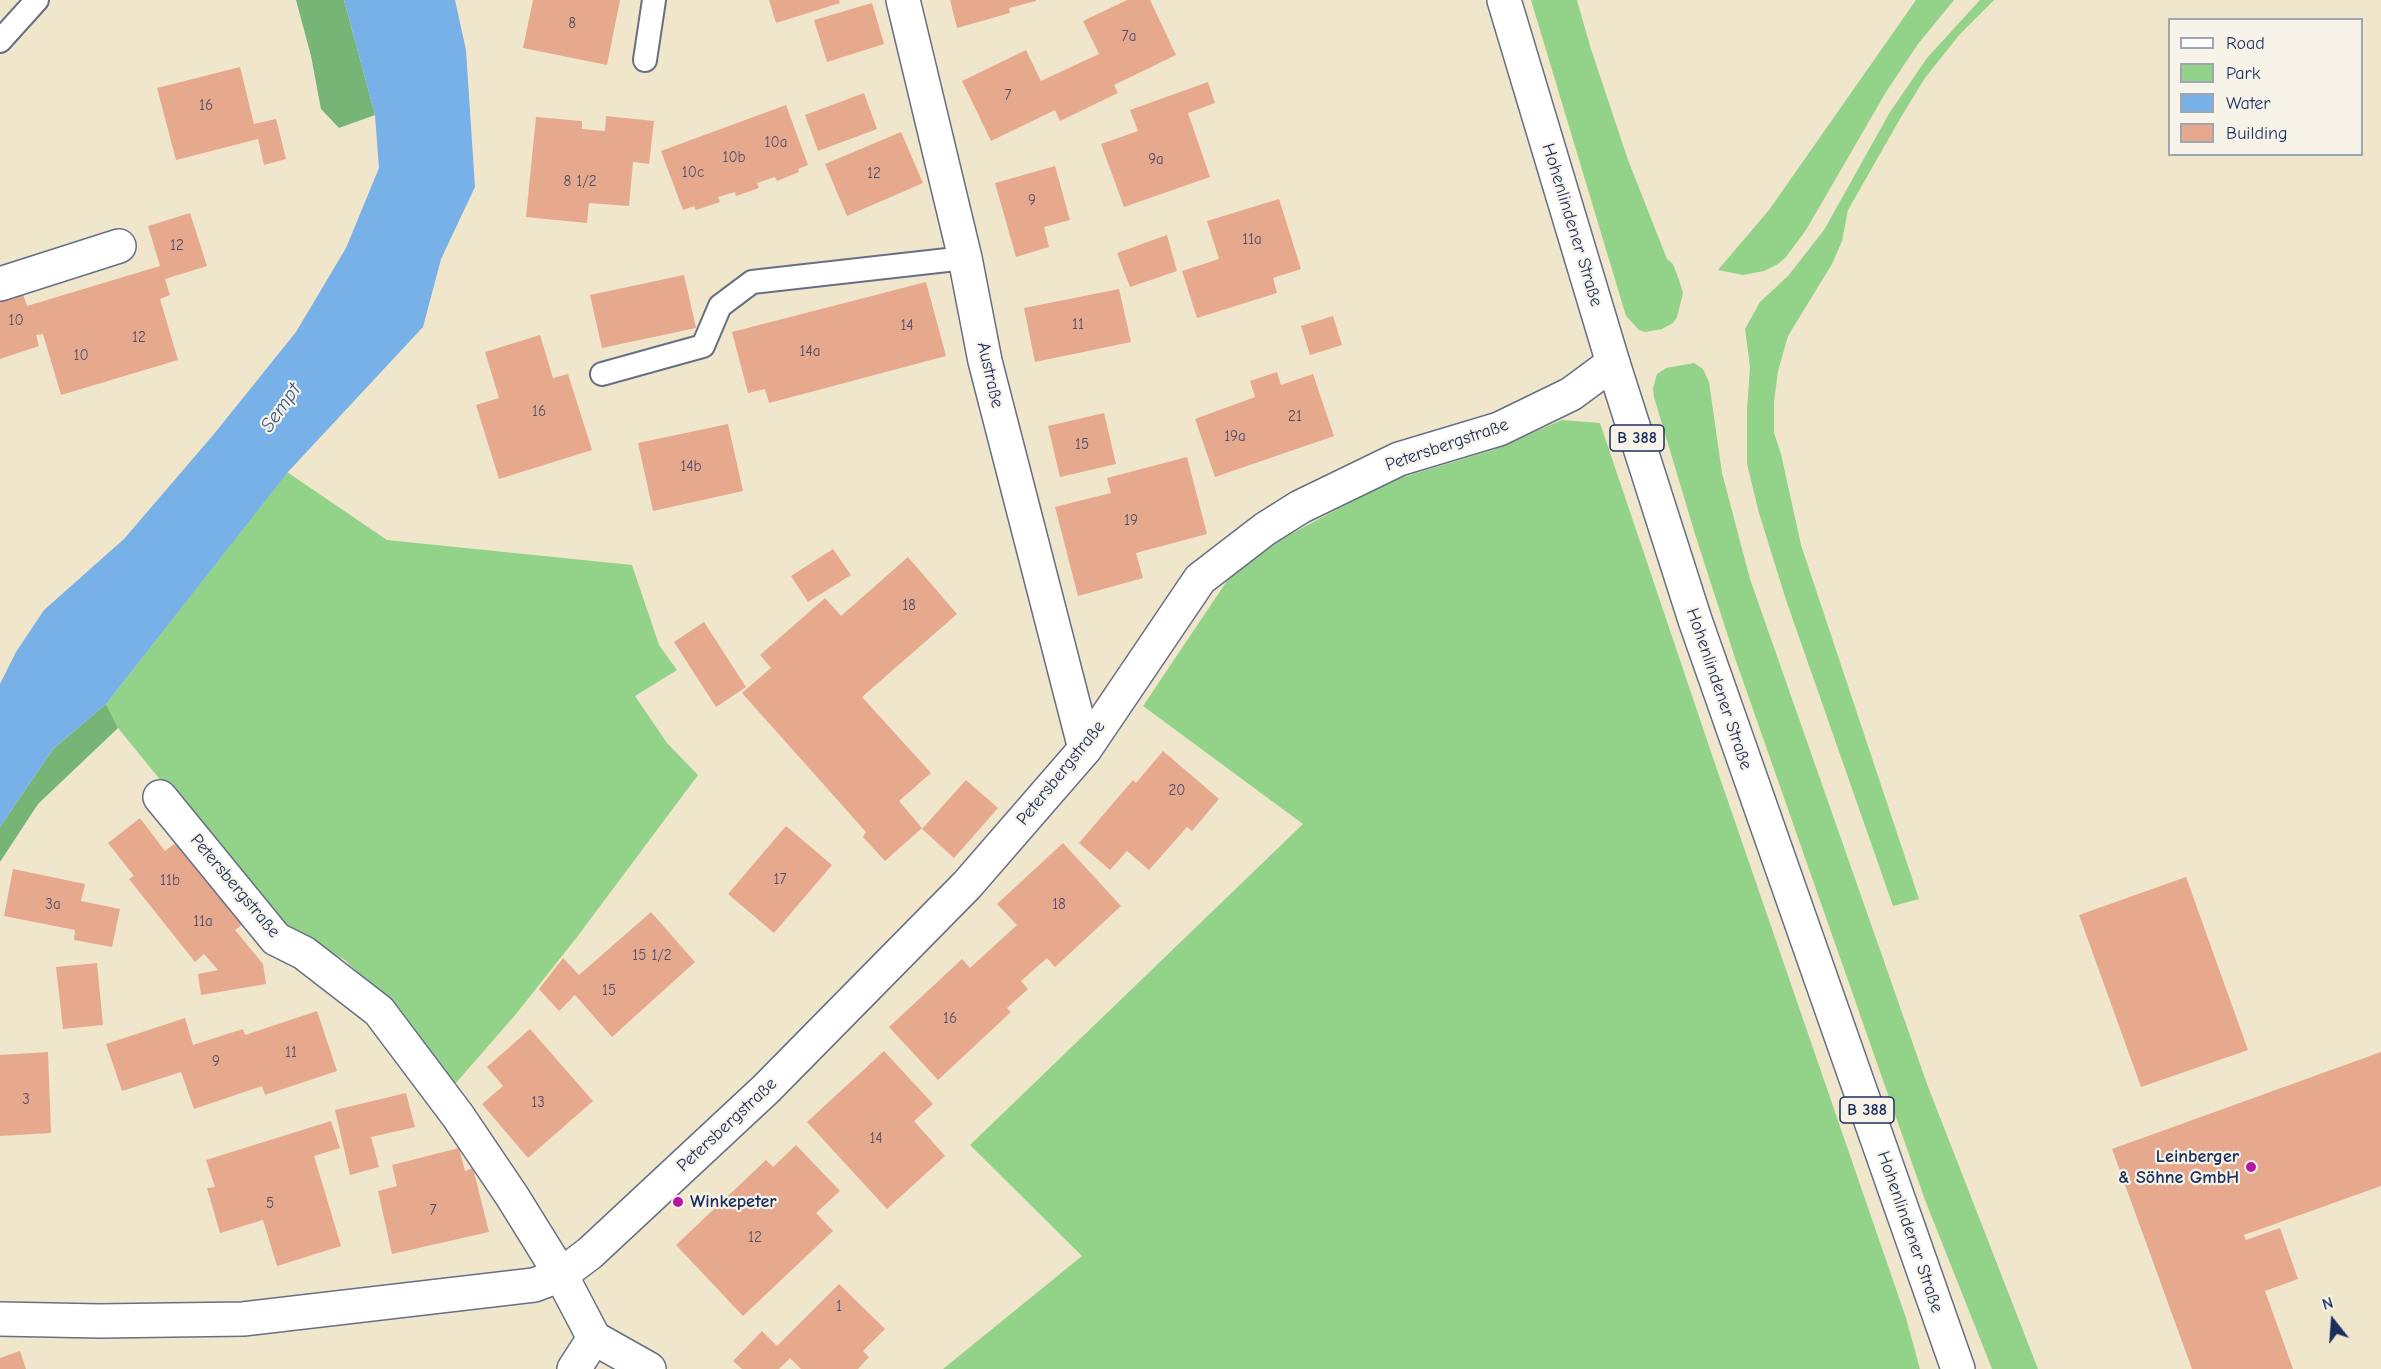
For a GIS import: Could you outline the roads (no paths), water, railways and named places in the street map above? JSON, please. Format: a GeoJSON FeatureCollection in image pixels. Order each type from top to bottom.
{"type":"FeatureCollection","features":[{"type":"Feature","properties":{"kind":"street","name":"Austraße"},"geometry":{"type":"LineString","coordinates":[[903,0],[964,258],[985,361],[1085,749]]}},
{"type":"Feature","properties":{"kind":"street","name":"Hohenlindener Straße"},"geometry":{"type":"LineString","coordinates":[[1504,0],[1613,363],[1695,620],[1958,1369]]}},
{"type":"Feature","properties":{"kind":"street"},"geometry":{"type":"LineString","coordinates":[[0,284],[119,246]]}},
{"type":"Feature","properties":{"kind":"street","name":"Petersbergstraße"},"geometry":{"type":"LineString","coordinates":[[0,1319],[100,1321],[243,1319],[534,1286],[561,1275],[590,1253],[766,1089],[967,885],[1085,749],[1200,579],[1265,529],[1299,507],[1399,459],[1499,429],[1571,394],[1613,363]]}},
{"type":"Feature","properties":{"kind":"street","name":"Petersbergstraße"},"geometry":{"type":"LineString","coordinates":[[160,797],[276,939],[304,952],[378,1011],[458,1116],[561,1275]]}},
{"type":"Feature","properties":{"kind":"street"},"geometry":{"type":"LineString","coordinates":[[561,1275],[594,1338],[649,1369]]}},
{"type":"Feature","properties":{"kind":"street"},"geometry":{"type":"LineString","coordinates":[[574,1369],[594,1338]]}},
{"type":"Feature","properties":{"kind":"lane"},"geometry":{"type":"LineString","coordinates":[[0,41],[38,0]]}},
{"type":"Feature","properties":{"kind":"lane"},"geometry":{"type":"LineString","coordinates":[[645,60],[654,0]]}},
{"type":"Feature","properties":{"kind":"lane"},"geometry":{"type":"LineString","coordinates":[[602,374],[703,346],[720,306],[752,282],[964,258]]}},
{"type":"Feature","properties":{"kind":"water","name":"Sempt"},"geometry":{"type":"Polygon","coordinates":[[[344,0],[455,0],[466,50],[475,187],[441,259],[423,327],[287,473],[106,704],[53,749],[0,827],[0,684],[16,652],[44,610],[124,539],[214,434],[296,332],[346,248],[379,168],[375,115],[344,0]]]}},
{"type":"Feature","properties":{"kind":"place","name":"Leinberger & Söhne GmbH"},"geometry":{"type":"Point","coordinates":[2251,1167]}},
{"type":"Feature","properties":{"kind":"place","name":"Winkepeter"},"geometry":{"type":"Point","coordinates":[678,1202]}}]}
